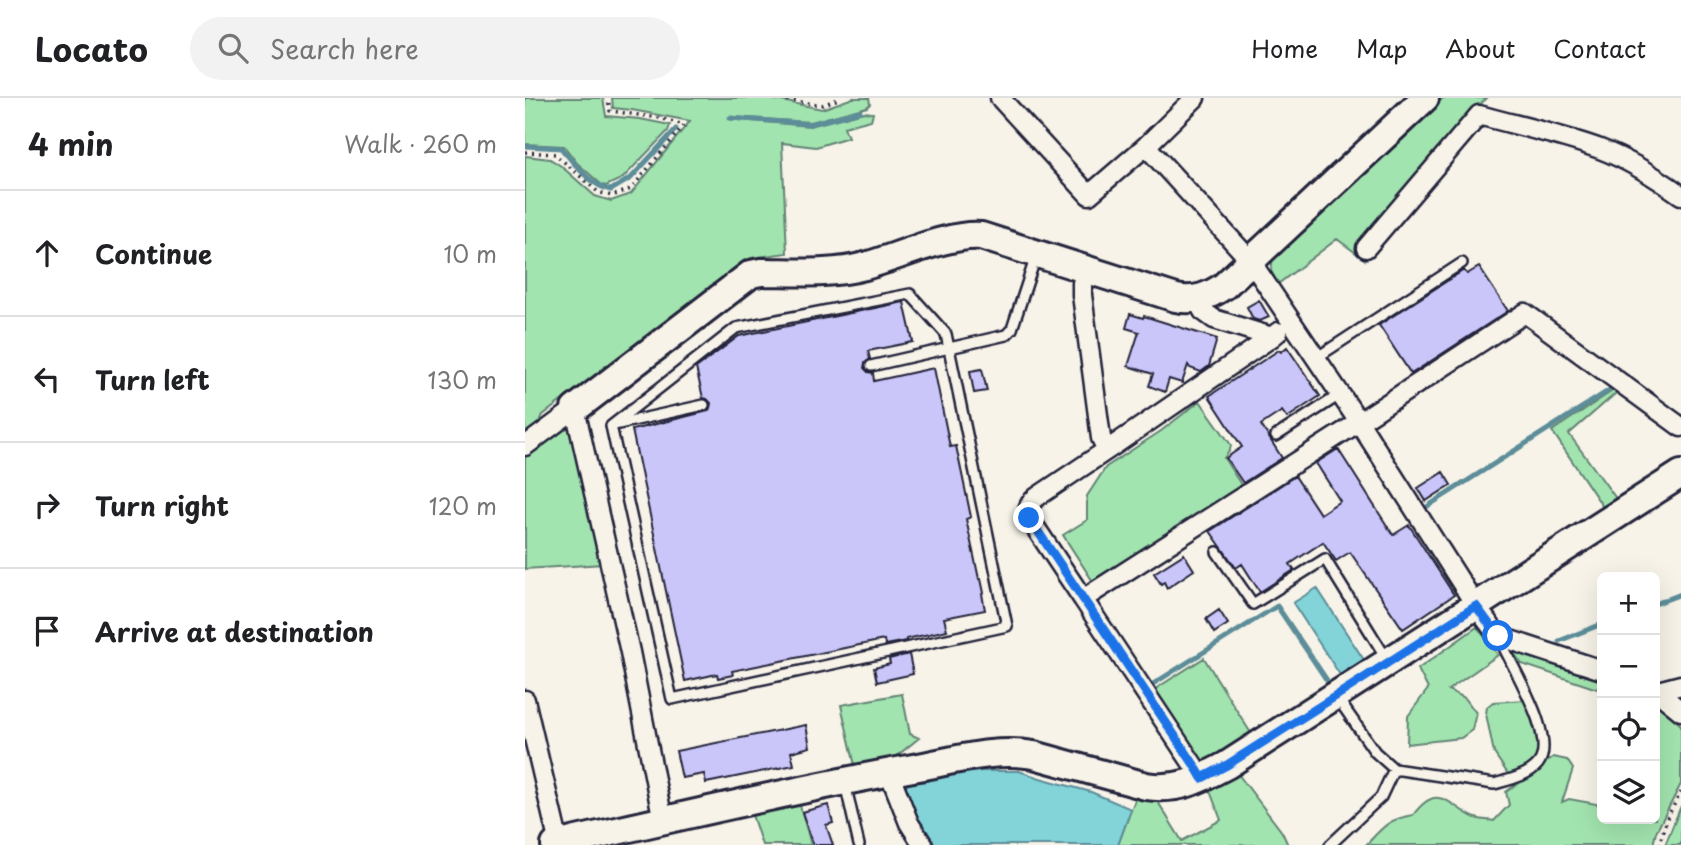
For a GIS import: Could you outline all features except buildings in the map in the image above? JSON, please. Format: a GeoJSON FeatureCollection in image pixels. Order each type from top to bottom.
{"type":"FeatureCollection","features":[{"type":"Feature","properties":{"kind":"street"},"geometry":{"type":"LineString","coordinates":[[1000,98],[1089,195],[1146,146],[1195,98]]}},
{"type":"Feature","properties":{"kind":"street"},"geometry":{"type":"LineString","coordinates":[[525,446],[751,274],[842,271],[970,235],[981,236],[1176,299],[1196,300],[1213,294],[1425,98]]}},
{"type":"Feature","properties":{"kind":"street"},"geometry":{"type":"LineString","coordinates":[[1366,248],[1479,115],[1604,150],[1634,165],[1681,195]]}},
{"type":"Feature","properties":{"kind":"street"},"geometry":{"type":"LineString","coordinates":[[1146,146],[1251,260],[1498,636],[1597,668]]}},
{"type":"Feature","properties":{"kind":"street"},"geometry":{"type":"LineString","coordinates":[[1087,270],[1082,283],[1082,295],[1101,438],[1107,450]]}},
{"type":"Feature","properties":{"kind":"street"},"geometry":{"type":"LineString","coordinates":[[1196,300],[1203,312],[1214,319],[1272,337]]}},
{"type":"Feature","properties":{"kind":"street"},"geometry":{"type":"LineString","coordinates":[[1083,599],[1525,313],[1681,426]]}},
{"type":"Feature","properties":{"kind":"street"},"geometry":{"type":"LineString","coordinates":[[1202,778],[1029,518],[1027,511],[1031,501],[1293,323]]}},
{"type":"Feature","properties":{"kind":"street"},"geometry":{"type":"LineString","coordinates":[[575,409],[630,652],[663,821]]}},
{"type":"Feature","properties":{"kind":"street"},"geometry":{"type":"LineString","coordinates":[[525,700],[557,845],[889,772],[1000,752],[1034,755],[1154,787],[1176,787],[1227,765],[1681,474]]}},
{"type":"Feature","properties":{"kind":"street"},"geometry":{"type":"LineString","coordinates":[[1660,689],[1681,685]]}},
{"type":"Feature","properties":{"kind":"street"},"geometry":{"type":"LineString","coordinates":[[1660,693],[1681,710]]}},
{"type":"Feature","properties":{"kind":"street"},"geometry":{"type":"LineString","coordinates":[[889,772],[909,822],[923,845]]}},
{"type":"Feature","properties":{"kind":"lane"},"geometry":{"type":"LineString","coordinates":[[871,366],[1006,335],[1012,329],[1037,254]]}},
{"type":"Feature","properties":{"kind":"lane"},"geometry":{"type":"LineString","coordinates":[[1316,358],[1462,263]]}},
{"type":"Feature","properties":{"kind":"lane"},"geometry":{"type":"LineString","coordinates":[[910,294],[946,334],[1007,626],[672,699],[611,426],[736,328],[910,294]]}},
{"type":"Feature","properties":{"kind":"lane"},"geometry":{"type":"LineString","coordinates":[[1276,436],[1341,394]]}},
{"type":"Feature","properties":{"kind":"lane"},"geometry":{"type":"LineString","coordinates":[[611,426],[704,405]]}},
{"type":"Feature","properties":{"kind":"lane"},"geometry":{"type":"LineString","coordinates":[[1217,552],[1253,604],[1325,559],[1389,662]]}},
{"type":"Feature","properties":{"kind":"lane"},"geometry":{"type":"LineString","coordinates":[[1336,696],[1375,752],[1394,769],[1494,785],[1527,772],[1538,764],[1544,750],[1538,723],[1523,683],[1498,636]]}},
{"type":"Feature","properties":{"kind":"lane"},"geometry":{"type":"LineString","coordinates":[[1330,845],[1381,797],[1394,769]]}},
{"type":"Feature","properties":{"kind":"lane"},"geometry":{"type":"LineString","coordinates":[[844,782],[859,845]]}},
{"type":"Feature","properties":{"kind":"path"},"geometry":{"type":"LineString","coordinates":[[525,152],[555,154],[598,192],[612,196],[631,189],[684,125],[660,118],[610,111],[608,98]]}},
{"type":"Feature","properties":{"kind":"path"},"geometry":{"type":"LineString","coordinates":[[773,98],[822,105],[841,98]]}},
{"type":"Feature","properties":{"kind":"path"},"geometry":{"type":"LineString","coordinates":[[1659,845],[1668,816],[1681,792]]}},
{"type":"Feature","properties":{"kind":"green space"},"geometry":{"type":"Polygon","coordinates":[[[525,98],[603,98],[606,116],[670,125],[668,131],[623,178],[606,186],[577,163],[564,146],[525,144],[525,98]]]}},
{"type":"Feature","properties":{"kind":"green space"},"geometry":{"type":"Polygon","coordinates":[[[612,98],[766,98],[822,109],[853,98],[869,98],[870,104],[867,107],[811,122],[729,117],[810,126],[864,112],[873,113],[871,120],[844,127],[848,137],[816,147],[782,143],[787,253],[751,258],[543,415],[534,431],[525,438],[525,156],[550,159],[595,196],[611,201],[631,194],[690,121],[613,108],[612,98]]]}},
{"type":"Feature","properties":{"kind":"green space"},"geometry":{"type":"Polygon","coordinates":[[[1443,98],[1486,98],[1359,248],[1364,259],[1337,239],[1278,284],[1271,271],[1273,257],[1443,98]]]}},
{"type":"Feature","properties":{"kind":"green space"},"geometry":{"type":"Polygon","coordinates":[[[1620,386],[1622,388],[1569,434],[1620,504],[1607,513],[1552,431],[1620,386]]]}},
{"type":"Feature","properties":{"kind":"green space"},"geometry":{"type":"Polygon","coordinates":[[[1200,401],[1231,445],[1224,458],[1245,491],[1097,581],[1092,580],[1063,535],[1087,520],[1087,496],[1106,467],[1161,431],[1200,401]]]}},
{"type":"Feature","properties":{"kind":"green space"},"geometry":{"type":"Polygon","coordinates":[[[571,417],[603,564],[525,569],[525,453],[571,417]]]}},
{"type":"Feature","properties":{"kind":"green space"},"geometry":{"type":"Polygon","coordinates":[[[1477,627],[1498,655],[1448,690],[1465,698],[1476,713],[1472,730],[1461,738],[1407,744],[1408,716],[1428,689],[1418,669],[1477,627]]]}},
{"type":"Feature","properties":{"kind":"green space"},"geometry":{"type":"Polygon","coordinates":[[[1510,648],[1597,678],[1597,689],[1522,664],[1510,648]]]}},
{"type":"Feature","properties":{"kind":"green space"},"geometry":{"type":"Polygon","coordinates":[[[1204,658],[1254,738],[1203,763],[1152,691],[1204,658]]]}},
{"type":"Feature","properties":{"kind":"green space"},"geometry":{"type":"Polygon","coordinates":[[[902,694],[910,734],[919,738],[888,763],[856,770],[841,705],[902,694]]]}},
{"type":"Feature","properties":{"kind":"green space"},"geometry":{"type":"Polygon","coordinates":[[[1526,700],[1536,723],[1540,749],[1531,766],[1508,774],[1494,753],[1487,707],[1493,702],[1526,700]]]}},
{"type":"Feature","properties":{"kind":"green space"},"geometry":{"type":"Polygon","coordinates":[[[1660,706],[1681,725],[1681,784],[1656,832],[1653,845],[1366,845],[1387,825],[1413,815],[1422,805],[1436,798],[1449,802],[1475,818],[1494,821],[1509,805],[1506,792],[1553,757],[1567,760],[1573,769],[1562,802],[1569,799],[1597,804],[1597,824],[1660,824],[1660,706]]]}},
{"type":"Feature","properties":{"kind":"green space"},"geometry":{"type":"Polygon","coordinates":[[[1238,774],[1282,832],[1288,845],[1118,845],[1136,797],[1158,802],[1182,841],[1221,820],[1210,791],[1238,774]]]}},
{"type":"Feature","properties":{"kind":"green space"},"geometry":{"type":"Polygon","coordinates":[[[799,802],[811,845],[762,845],[751,812],[799,802]]]}},
{"type":"Feature","properties":{"kind":"green space"},"geometry":{"type":"Polygon","coordinates":[[[1681,806],[1681,845],[1665,845],[1681,806]]]}},
{"type":"Feature","properties":{"kind":"water"},"geometry":{"type":"Polygon","coordinates":[[[1317,588],[1364,660],[1340,675],[1293,603],[1317,588]]]}},
{"type":"Feature","properties":{"kind":"water"},"geometry":{"type":"Polygon","coordinates":[[[982,771],[1019,771],[1091,792],[1131,809],[1118,845],[935,845],[909,806],[899,782],[982,771]]]}},
{"type":"Feature","properties":{"kind":"waterway"},"geometry":{"type":"LineString","coordinates":[[730,118],[810,124],[860,111]]}},
{"type":"Feature","properties":{"kind":"waterway"},"geometry":{"type":"LineString","coordinates":[[525,146],[561,148],[589,179],[611,190],[631,178],[676,129]]}},
{"type":"Feature","properties":{"kind":"waterway"},"geometry":{"type":"LineString","coordinates":[[1428,506],[1611,389]]}},
{"type":"Feature","properties":{"kind":"waterway"},"geometry":{"type":"LineString","coordinates":[[1660,602],[1681,594]]}},
{"type":"Feature","properties":{"kind":"waterway"},"geometry":{"type":"LineString","coordinates":[[1153,684],[1277,606],[1328,682]]}},
{"type":"Feature","properties":{"kind":"waterway"},"geometry":{"type":"LineString","coordinates":[[1559,641],[1597,626]]}},
{"type":"Feature","properties":{"kind":"route"},"geometry":{"type":"LineString","coordinates":[[1029,518],[1202,778],[1227,765],[1476,606],[1498,636]]}}]}
